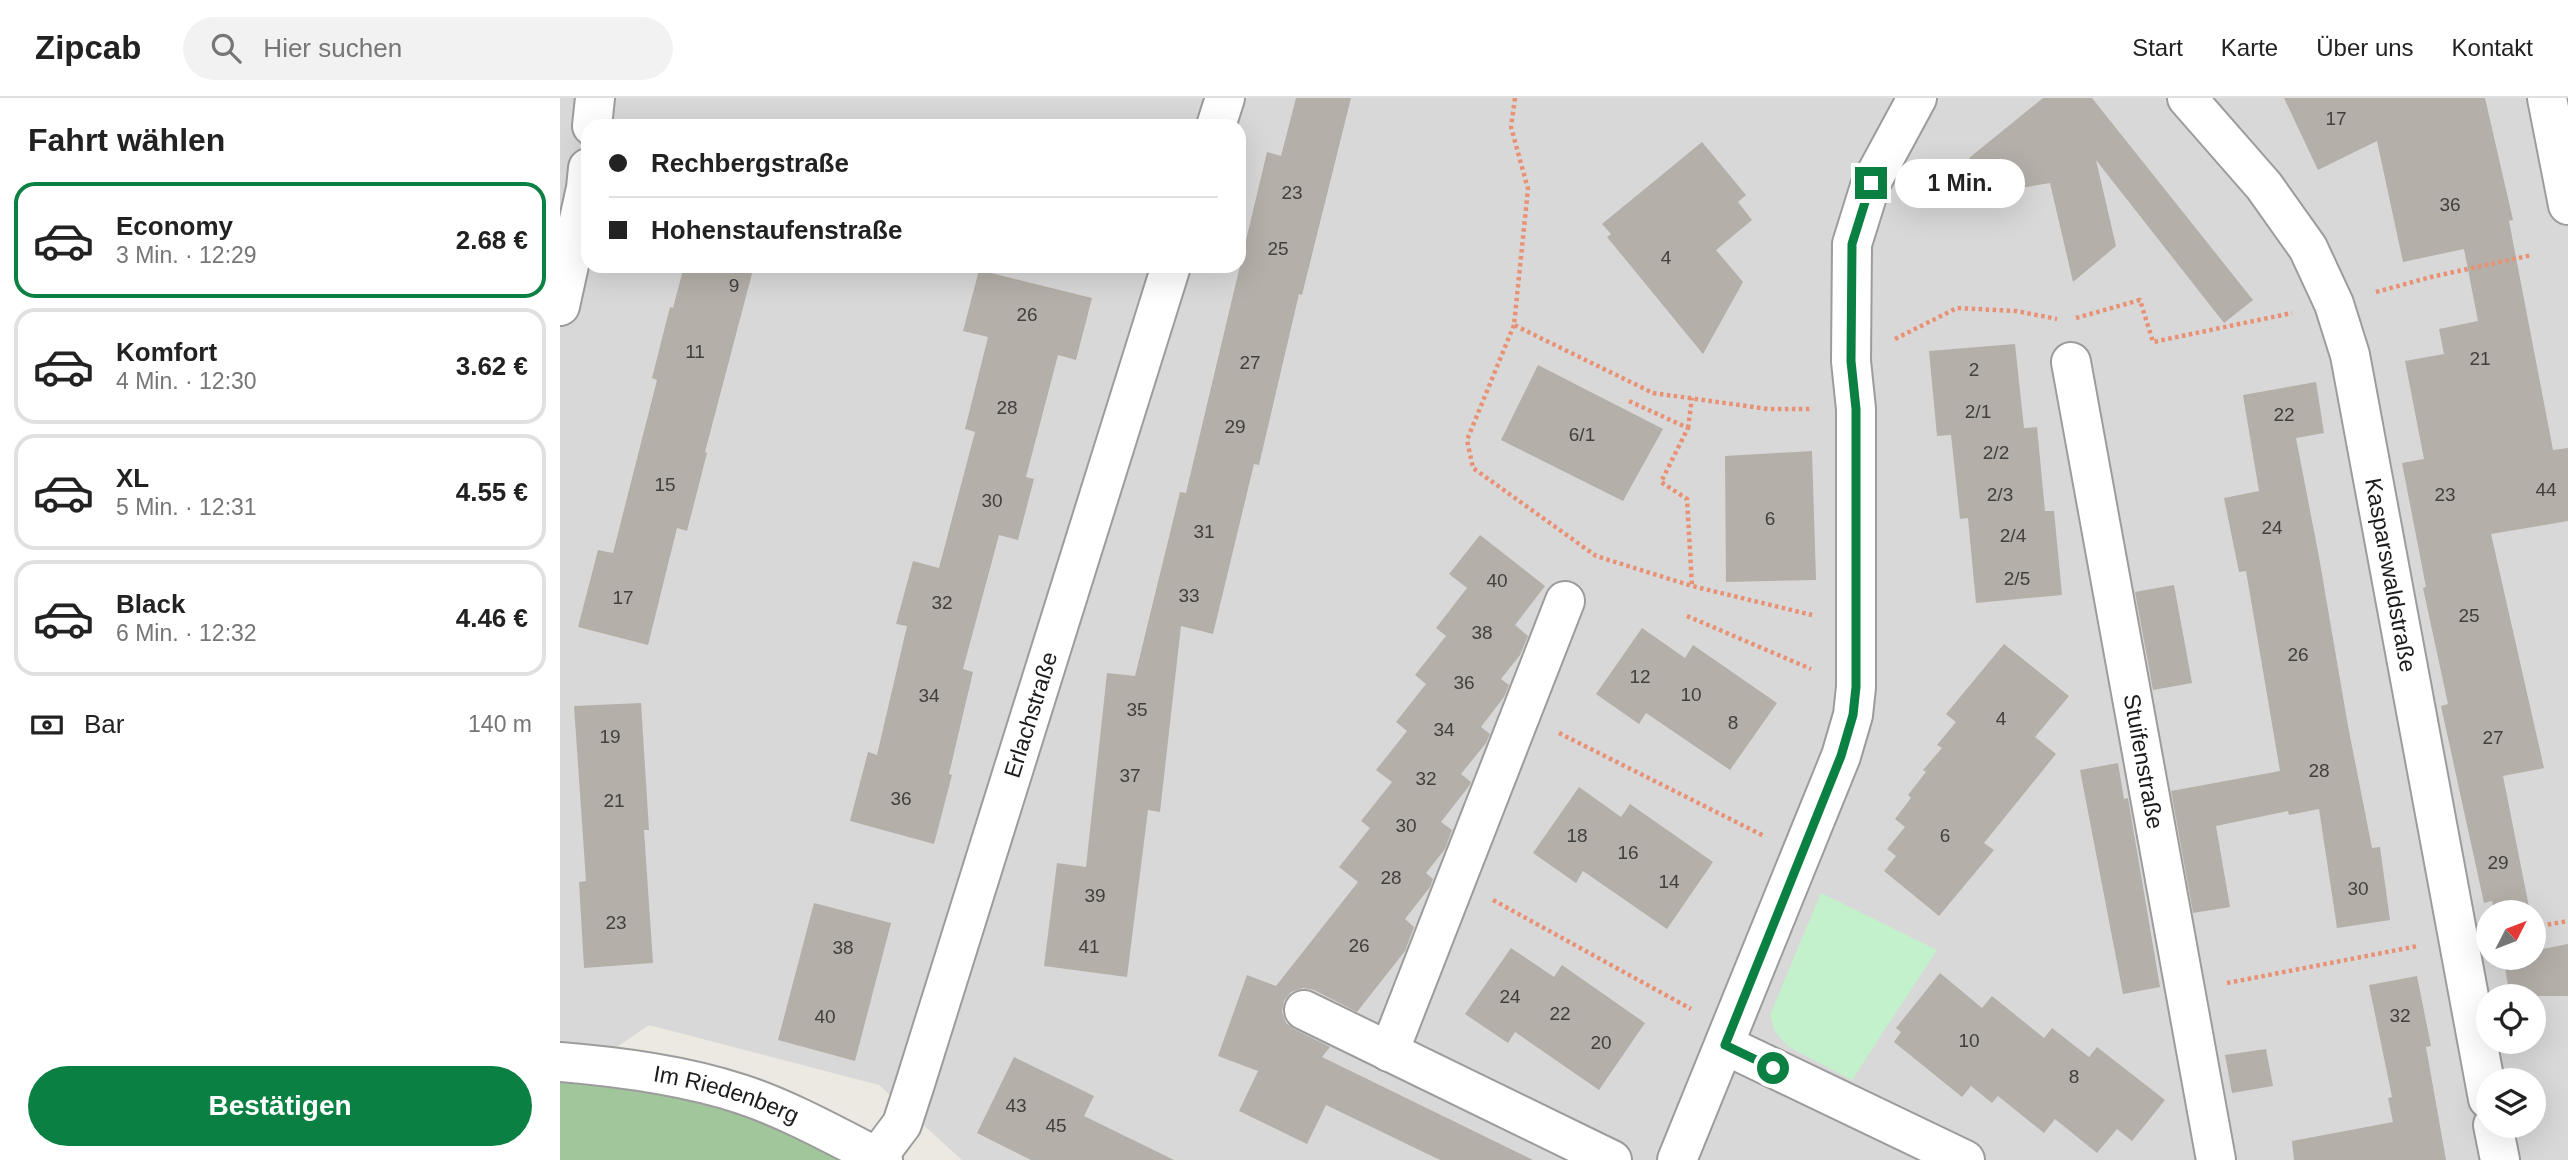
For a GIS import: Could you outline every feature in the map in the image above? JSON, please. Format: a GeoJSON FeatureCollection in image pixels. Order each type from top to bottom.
{"type":"FeatureCollection","features":[{"type":"Feature","properties":{"kind":"street"},"geometry":{"type":"LineString","coordinates":[[593,119],[595,98]]}},
{"type":"Feature","properties":{"kind":"street"},"geometry":{"type":"LineString","coordinates":[[1218,119],[1225,98]]}},
{"type":"Feature","properties":{"kind":"street"},"geometry":{"type":"LineString","coordinates":[[1678,1160],[1841,756],[1853,715],[1856,687],[1856,409],[1851,361],[1852,244],[1871,183],[1917,98]]}},
{"type":"Feature","properties":{"kind":"street","name":"Kasparswaldstraße"},"geometry":{"type":"LineString","coordinates":[[2187,98],[2264,187],[2308,248],[2334,304],[2350,355],[2482,1068]]}},
{"type":"Feature","properties":{"kind":"street"},"geometry":{"type":"LineString","coordinates":[[2547,98],[2568,205]]}},
{"type":"Feature","properties":{"kind":"street"},"geometry":{"type":"LineString","coordinates":[[560,306],[581,211]]}},
{"type":"Feature","properties":{"kind":"street","name":"Erlachstraße"},"geometry":{"type":"LineString","coordinates":[[878,1159],[902,1124],[928,1048],[1169,273]]}},
{"type":"Feature","properties":{"kind":"street","name":"Stuifenstraße"},"geometry":{"type":"LineString","coordinates":[[2071,362],[2216,1160]]}},
{"type":"Feature","properties":{"kind":"street"},"geometry":{"type":"LineString","coordinates":[[1389,1052],[1565,601]]}},
{"type":"Feature","properties":{"kind":"street"},"geometry":{"type":"LineString","coordinates":[[1304,1010],[1612,1160]]}},
{"type":"Feature","properties":{"kind":"street"},"geometry":{"type":"LineString","coordinates":[[1728,1038],[1965,1160]]}},
{"type":"Feature","properties":{"kind":"street","name":"Im Riedenberg"},"geometry":{"type":"LineString","coordinates":[[560,1062],[665,1076],[741,1094],[822,1128],[878,1159]]}},
{"type":"Feature","properties":{"kind":"street"},"geometry":{"type":"LineString","coordinates":[[2496,1138],[2500,1160]]}},
{"type":"Feature","properties":{"kind":"path"},"geometry":{"type":"LineString","coordinates":[[1515,98],[1511,127],[1528,189],[1514,325],[1467,440],[1473,468],[1596,556],[1692,586],[1855,625]]}},
{"type":"Feature","properties":{"kind":"path"},"geometry":{"type":"LineString","coordinates":[[2334,304],[2431,277],[2532,255]]}},
{"type":"Feature","properties":{"kind":"path"},"geometry":{"type":"LineString","coordinates":[[1514,325],[1653,393],[1768,409],[1856,409]]}},
{"type":"Feature","properties":{"kind":"path"},"geometry":{"type":"LineString","coordinates":[[1692,398],[1688,428],[1661,482],[1687,499],[1692,586]]}},
{"type":"Feature","properties":{"kind":"path"},"geometry":{"type":"LineString","coordinates":[[1629,401],[1688,428]]}},
{"type":"Feature","properties":{"kind":"path"},"geometry":{"type":"LineString","coordinates":[[1686,616],[1856,687]]}},
{"type":"Feature","properties":{"kind":"path"},"geometry":{"type":"LineString","coordinates":[[1521,714],[1801,855]]}},
{"type":"Feature","properties":{"kind":"path"},"geometry":{"type":"LineString","coordinates":[[1455,880],[1728,1038]]}},
{"type":"Feature","properties":{"kind":"path"},"geometry":{"type":"LineString","coordinates":[[2546,925],[2568,920]]}},
{"type":"Feature","properties":{"kind":"path"},"geometry":{"type":"LineString","coordinates":[[2185,991],[2411,947]]}},
{"type":"Feature","properties":{"kind":"shaded area"},"geometry":{"type":"Polygon","coordinates":[[[560,98],[2568,98],[2568,1160],[962,1160],[879,1085],[649,1025],[591,1065],[560,1064],[560,98]]]}},
{"type":"Feature","properties":{"kind":"green space"},"geometry":{"type":"Polygon","coordinates":[[[1821,893],[1937,950],[1852,1080],[1789,1047],[1775,1032],[1770,1015],[1821,893]]]}},
{"type":"Feature","properties":{"kind":"green space"},"geometry":{"type":"Polygon","coordinates":[[[560,1062],[665,1075],[875,1160],[560,1160],[560,1062]]]}},
{"type":"Feature","properties":{"kind":"building"},"geometry":{"type":"Polygon","coordinates":[[[1296,98],[1351,98],[1302,295],[1299,294],[1259,465],[1254,464],[1213,634],[1181,626],[1160,812],[1148,810],[1127,977],[1044,966],[1057,863],[1086,867],[1107,673],[1135,676],[1180,492],[1186,493],[1238,273],[1246,273],[1246,240],[1267,152],[1281,156],[1296,98]]]}},
{"type":"Feature","properties":{"kind":"building"},"geometry":{"type":"Polygon","coordinates":[[[2043,98],[2092,98],[2253,300],[2224,323],[2096,160],[2116,246],[2073,282],[2050,183],[1938,202],[1978,169],[1969,158],[2043,98]]]}},
{"type":"Feature","properties":{"kind":"building"},"geometry":{"type":"Polygon","coordinates":[[[2284,98],[2485,98],[2513,220],[2509,221],[2553,450],[2568,448],[2568,521],[2491,534],[2544,768],[2503,776],[2528,900],[2483,900],[2441,706],[2448,704],[2423,588],[2426,587],[2402,463],[2424,459],[2405,361],[2444,354],[2439,329],[2478,321],[2464,249],[2403,262],[2377,141],[2318,170],[2284,98]]]}},
{"type":"Feature","properties":{"kind":"building"},"geometry":{"type":"Polygon","coordinates":[[[1702,142],[1746,195],[1738,202],[1752,220],[1716,250],[1743,282],[1703,354],[1607,237],[1611,234],[1602,224],[1702,142]]]}},
{"type":"Feature","properties":{"kind":"building"},"geometry":{"type":"Polygon","coordinates":[[[682,273],[752,273],[687,531],[677,528],[648,645],[578,627],[598,550],[613,553],[657,380],[652,378],[670,307],[673,308],[682,273]]]}},
{"type":"Feature","properties":{"kind":"building"},"geometry":{"type":"Polygon","coordinates":[[[978,273],[991,273],[1092,298],[1076,360],[1058,355],[1026,477],[1034,479],[1018,540],[999,535],[963,669],[973,672],[949,774],[952,775],[934,844],[850,821],[868,752],[877,755],[907,626],[896,624],[913,561],[939,568],[975,432],[965,429],[988,337],[963,331],[978,273]]]}},
{"type":"Feature","properties":{"kind":"building"},"geometry":{"type":"Polygon","coordinates":[[[2015,344],[2024,428],[2037,427],[2045,511],[2054,511],[2062,595],[1976,603],[1968,518],[1960,519],[1951,435],[1937,436],[1929,351],[2015,344]]]}},
{"type":"Feature","properties":{"kind":"building"},"geometry":{"type":"Polygon","coordinates":[[[1538,365],[1663,429],[1623,501],[1501,440],[1538,365]]]}},
{"type":"Feature","properties":{"kind":"building"},"geometry":{"type":"Polygon","coordinates":[[[2316,382],[2324,433],[2296,438],[2372,848],[2380,847],[2390,920],[2337,928],[2319,809],[2289,815],[2288,811],[2216,826],[2230,907],[2193,913],[2171,791],[2280,771],[2246,571],[2239,572],[2224,498],[2259,491],[2243,395],[2316,382]]]}},
{"type":"Feature","properties":{"kind":"building"},"geometry":{"type":"Polygon","coordinates":[[[1812,451],[1816,580],[1726,582],[1725,456],[1812,451]]]}},
{"type":"Feature","properties":{"kind":"building"},"geometry":{"type":"Polygon","coordinates":[[[1480,535],[1545,586],[1515,625],[1528,636],[1520,655],[1501,679],[1509,685],[1504,697],[1481,727],[1490,734],[1486,743],[1461,774],[1471,782],[1441,822],[1452,830],[1445,849],[1426,873],[1433,879],[1430,887],[1405,919],[1414,927],[1405,951],[1357,1012],[1314,990],[1303,988],[1291,992],[1284,1001],[1282,1012],[1286,1023],[1294,1029],[1330,1047],[1322,1057],[1533,1160],[1440,1160],[1326,1105],[1307,1144],[1239,1111],[1258,1071],[1218,1056],[1247,975],[1276,986],[1358,882],[1339,867],[1370,828],[1361,821],[1392,782],[1376,770],[1407,731],[1396,722],[1426,684],[1415,675],[1446,636],[1436,628],[1467,588],[1449,574],[1480,535]]]}},
{"type":"Feature","properties":{"kind":"building"},"geometry":{"type":"Polygon","coordinates":[[[2174,585],[2192,683],[2153,690],[2135,592],[2174,585]]]}},
{"type":"Feature","properties":{"kind":"building"},"geometry":{"type":"Polygon","coordinates":[[[1642,628],[1685,658],[1693,645],[1777,703],[1730,770],[1646,713],[1639,724],[1596,694],[1642,628]]]}},
{"type":"Feature","properties":{"kind":"building"},"geometry":{"type":"Polygon","coordinates":[[[2004,644],[2069,696],[2035,737],[2056,754],[1984,843],[1994,850],[1939,916],[1884,871],[1896,856],[1887,849],[1905,827],[1895,819],[1911,798],[1908,795],[1926,772],[1923,770],[1942,748],[1937,745],[1956,722],[1946,714],[2004,644]]]}},
{"type":"Feature","properties":{"kind":"building"},"geometry":{"type":"Polygon","coordinates":[[[641,703],[649,830],[644,830],[653,963],[584,968],[579,882],[586,881],[574,706],[641,703]]]}},
{"type":"Feature","properties":{"kind":"building"},"geometry":{"type":"Polygon","coordinates":[[[2118,763],[2124,799],[2128,798],[2160,987],[2123,994],[2080,770],[2118,763]]]}},
{"type":"Feature","properties":{"kind":"building"},"geometry":{"type":"Polygon","coordinates":[[[1579,787],[1621,817],[1630,804],[1713,862],[1667,929],[1583,871],[1576,883],[1533,853],[1579,787]]]}},
{"type":"Feature","properties":{"kind":"building"},"geometry":{"type":"Polygon","coordinates":[[[814,903],[891,923],[855,1061],[778,1040],[814,903]]]}},
{"type":"Feature","properties":{"kind":"building"},"geometry":{"type":"Polygon","coordinates":[[[2568,944],[2568,996],[2546,996],[2546,984],[2508,984],[2505,970],[2546,970],[2546,948],[2568,944]]]}},
{"type":"Feature","properties":{"kind":"building"},"geometry":{"type":"Polygon","coordinates":[[[1511,948],[1554,977],[1562,965],[1645,1023],[1599,1090],[1515,1032],[1508,1043],[1465,1014],[1511,948]]]}},
{"type":"Feature","properties":{"kind":"building"},"geometry":{"type":"Polygon","coordinates":[[[1940,973],[1982,1008],[1992,996],[2044,1038],[2052,1028],[2089,1057],[2097,1047],[2165,1100],[2132,1141],[2117,1129],[2097,1153],[2055,1119],[2044,1133],[1998,1096],[1992,1103],[1971,1086],[1962,1097],[1894,1042],[1901,1032],[1896,1028],[1940,973]]]}},
{"type":"Feature","properties":{"kind":"building"},"geometry":{"type":"Polygon","coordinates":[[[2417,976],[2431,1046],[2426,1047],[2446,1160],[2294,1160],[2292,1141],[2393,1122],[2388,1098],[2392,1097],[2369,985],[2417,976]]]}},
{"type":"Feature","properties":{"kind":"building"},"geometry":{"type":"Polygon","coordinates":[[[2266,1049],[2273,1086],[2232,1093],[2225,1055],[2266,1049]]]}},
{"type":"Feature","properties":{"kind":"building"},"geometry":{"type":"Polygon","coordinates":[[[1014,1057],[1094,1096],[1084,1116],[1174,1160],[1031,1160],[977,1133],[1014,1057]]]}},
{"type":"Feature","properties":{"kind":"route"},"geometry":{"type":"LineString","coordinates":[[1773,1068],[1725,1045],[1841,756],[1853,715],[1856,687],[1856,409],[1851,361],[1852,244],[1871,183]]}}]}
